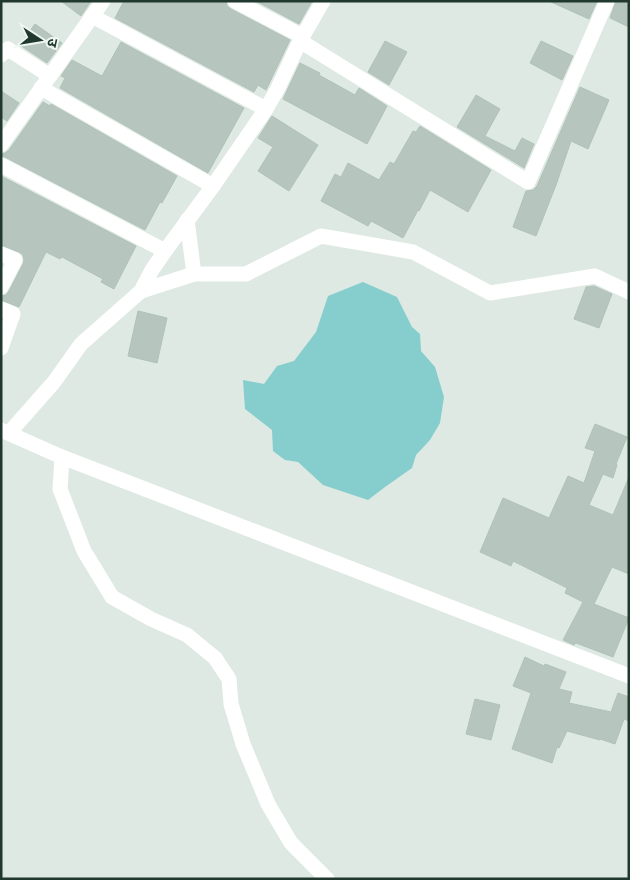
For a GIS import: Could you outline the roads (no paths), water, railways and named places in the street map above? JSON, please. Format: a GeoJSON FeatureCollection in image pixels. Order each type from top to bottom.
{"type":"FeatureCollection","features":[{"type":"Feature","properties":{"kind":"street"},"geometry":{"type":"LineString","coordinates":[[1,145],[103,1]]}},
{"type":"Feature","properties":{"kind":"street"},"geometry":{"type":"LineString","coordinates":[[235,1],[301,39],[528,182],[607,1]]}},
{"type":"Feature","properties":{"kind":"street"},"geometry":{"type":"LineString","coordinates":[[323,1],[301,39],[266,109],[165,251],[141,291],[81,344],[54,382],[5,432],[62,457],[629,676]]}},
{"type":"Feature","properties":{"kind":"street"},"geometry":{"type":"LineString","coordinates":[[92,16],[266,109]]}},
{"type":"Feature","properties":{"kind":"street"},"geometry":{"type":"LineString","coordinates":[[1,55],[8,49],[46,82],[213,186]]}},
{"type":"Feature","properties":{"kind":"street"},"geometry":{"type":"LineString","coordinates":[[1,165],[165,251]]}},
{"type":"Feature","properties":{"kind":"street"},"geometry":{"type":"LineString","coordinates":[[187,220],[194,274]]}},
{"type":"Feature","properties":{"kind":"street"},"geometry":{"type":"LineString","coordinates":[[141,291],[194,274],[246,274],[321,236],[413,252],[490,293],[595,276],[629,292]]}},
{"type":"Feature","properties":{"kind":"street"},"geometry":{"type":"LineString","coordinates":[[1,254],[14,260],[1,287]]}},
{"type":"Feature","properties":{"kind":"street"},"geometry":{"type":"LineString","coordinates":[[1,309],[13,314],[1,348]]}},
{"type":"Feature","properties":{"kind":"street"},"geometry":{"type":"LineString","coordinates":[[62,457],[60,489],[84,551],[112,597],[151,619],[187,635],[215,658],[229,679],[231,704],[243,744],[268,804],[292,843],[327,879]]}},
{"type":"Feature","properties":{"kind":"water"},"geometry":{"type":"Polygon","coordinates":[[[363,282],[397,297],[412,327],[420,334],[421,351],[435,367],[444,397],[440,423],[430,440],[416,455],[412,468],[368,500],[323,485],[298,462],[285,460],[273,451],[272,430],[245,409],[243,380],[264,384],[277,366],[294,361],[316,332],[328,296],[363,282]]]}}]}
